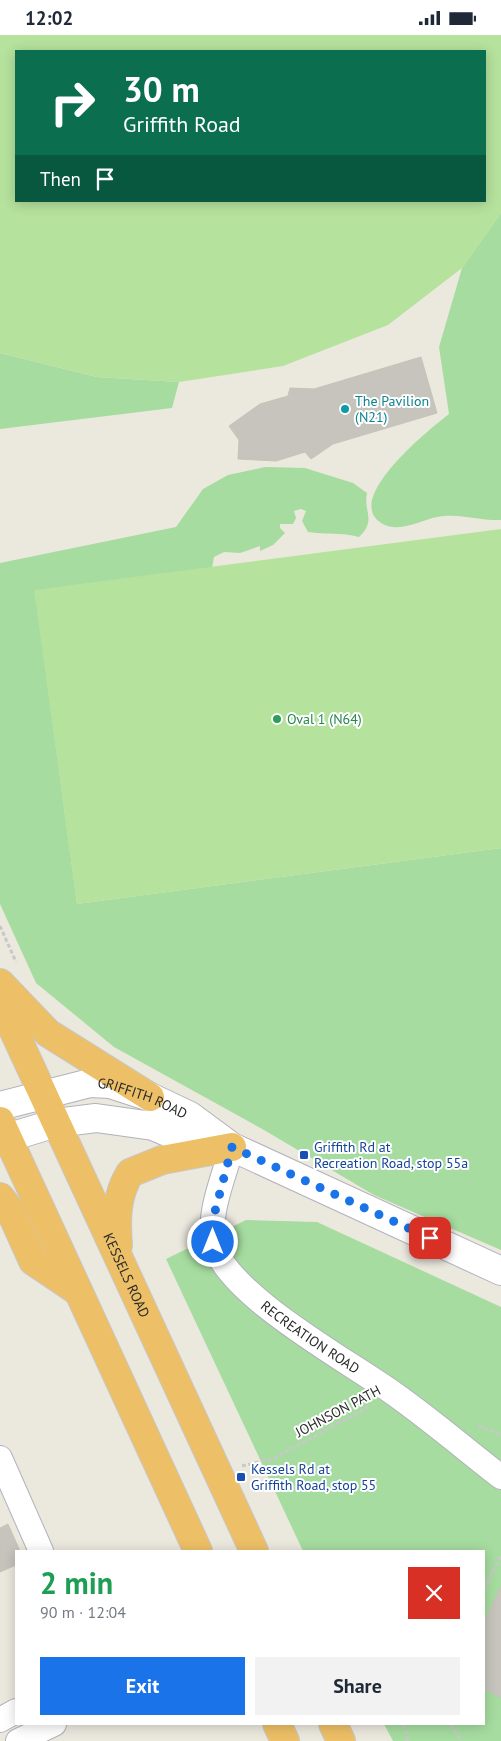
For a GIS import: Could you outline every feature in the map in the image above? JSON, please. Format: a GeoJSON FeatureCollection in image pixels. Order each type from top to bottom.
{"type":"FeatureCollection","features":[{"type":"Feature","properties":{"kind":"highway"},"geometry":{"type":"LineString","coordinates":[[0,983],[48,1033],[150,1097]]}},
{"type":"Feature","properties":{"kind":"highway","name":"KESSELS ROAD"},"geometry":{"type":"LineString","coordinates":[[0,1001],[254,1550]]}},
{"type":"Feature","properties":{"kind":"highway"},"geometry":{"type":"LineString","coordinates":[[2,1133],[198,1550]]}},
{"type":"Feature","properties":{"kind":"highway"},"geometry":{"type":"LineString","coordinates":[[119,1257],[116,1218],[118,1197],[130,1173],[162,1159],[232,1147]]}},
{"type":"Feature","properties":{"kind":"highway"},"geometry":{"type":"LineString","coordinates":[[0,1197],[10,1210],[34,1261],[76,1290]]}},
{"type":"Feature","properties":{"kind":"highway"},"geometry":{"type":"LineString","coordinates":[[277,1725],[285,1741]]}},
{"type":"Feature","properties":{"kind":"highway"},"geometry":{"type":"LineString","coordinates":[[333,1725],[341,1741]]}},
{"type":"Feature","properties":{"kind":"street","name":"GRIFFITH ROAD"},"geometry":{"type":"LineString","coordinates":[[0,1106],[90,1083],[110,1084],[150,1097],[190,1116],[232,1147],[501,1271]]}},
{"type":"Feature","properties":{"kind":"street","name":"GRIFFITH ROAD"},"geometry":{"type":"LineString","coordinates":[[2,1133],[56,1123],[109,1119],[153,1126],[194,1144],[232,1147]]}},
{"type":"Feature","properties":{"kind":"street","name":"RECREATION ROAD"},"geometry":{"type":"LineString","coordinates":[[232,1147],[213,1219],[213,1242],[226,1267],[247,1291],[268,1308],[394,1393],[501,1477]]}},
{"type":"Feature","properties":{"kind":"street"},"geometry":{"type":"LineString","coordinates":[[0,1458],[9,1502],[40,1550]]}},
{"type":"Feature","properties":{"kind":"street"},"geometry":{"type":"LineString","coordinates":[[0,1720],[15,1712]]}},
{"type":"Feature","properties":{"kind":"street"},"geometry":{"type":"LineString","coordinates":[[18,1741],[52,1725]]}},
{"type":"Feature","properties":{"kind":"path","name":"JOHNSON PATH"},"geometry":{"type":"LineString","coordinates":[[241,1467],[274,1458],[394,1393]]}},
{"type":"Feature","properties":{"kind":"path"},"geometry":{"type":"LineString","coordinates":[[477,1426],[501,1435]]}},
{"type":"Feature","properties":{"kind":"path"},"geometry":{"type":"LineString","coordinates":[[485,1587],[501,1555]]}},
{"type":"Feature","properties":{"kind":"path"},"geometry":{"type":"LineString","coordinates":[[404,1725],[408,1741]]}},
{"type":"Feature","properties":{"kind":"path"},"geometry":{"type":"LineString","coordinates":[[452,1725],[461,1741]]}},
{"type":"Feature","properties":{"kind":"green space"},"geometry":{"type":"Polygon","coordinates":[[[0,35],[501,35],[501,213],[462,268],[388,325],[283,366],[179,382],[97,377],[0,353],[0,35]]]}},
{"type":"Feature","properties":{"kind":"green space"},"geometry":{"type":"Polygon","coordinates":[[[501,213],[501,520],[451,516],[437,517],[400,527],[385,525],[373,514],[372,500],[379,484],[408,449],[449,414],[439,347],[462,268],[501,213]]]}},
{"type":"Feature","properties":{"kind":"green space"},"geometry":{"type":"Polygon","coordinates":[[[0,353],[97,377],[179,382],[172,408],[0,429],[0,353]]]}},
{"type":"Feature","properties":{"kind":"green space"},"geometry":{"type":"Polygon","coordinates":[[[265,467],[305,468],[353,483],[367,493],[368,521],[364,531],[359,537],[308,532],[302,521],[306,511],[301,509],[294,511],[296,518],[293,524],[280,524],[280,528],[285,533],[273,545],[260,551],[260,546],[240,553],[224,552],[214,557],[212,568],[35,591],[77,904],[501,848],[501,1250],[374,1195],[264,1130],[114,1047],[36,983],[0,904],[0,563],[176,527],[203,489],[228,475],[265,467]]]}},
{"type":"Feature","properties":{"kind":"green space","name":"Oval 1 (N64)"},"geometry":{"type":"Polygon","coordinates":[[[501,529],[501,848],[77,904],[34,590],[501,529]]]}},
{"type":"Feature","properties":{"kind":"green space"},"geometry":{"type":"Polygon","coordinates":[[[246,1220],[317,1222],[501,1307],[501,1741],[393,1741],[385,1725],[485,1725],[485,1550],[303,1550],[166,1259],[246,1220]]]}},
{"type":"Feature","properties":{"kind":"building","name":"The Pavilion (N21)"},"geometry":{"type":"Polygon","coordinates":[[[421,357],[437,413],[333,444],[311,459],[305,452],[276,461],[238,459],[239,440],[229,426],[260,404],[288,396],[290,388],[314,389],[421,357]]]}},
{"type":"Feature","properties":{"kind":"building"},"geometry":{"type":"Polygon","coordinates":[[[8,1524],[20,1550],[15,1550],[15,1565],[0,1572],[0,1528],[8,1524]]]}},
{"type":"Feature","properties":{"kind":"building"},"geometry":{"type":"Polygon","coordinates":[[[501,1586],[501,1698],[485,1690],[485,1621],[501,1586]]]}},
{"type":"Feature","properties":{"kind":"place","name":"The Pavilion (N21)"},"geometry":{"type":"Point","coordinates":[345,409]}},
{"type":"Feature","properties":{"kind":"place","name":"Oval 1 (N64)"},"geometry":{"type":"Point","coordinates":[277,719]}},
{"type":"Feature","properties":{"kind":"place","name":"Griffith Rd at Recreation Road, stop 55a"},"geometry":{"type":"Point","coordinates":[304,1155]}},
{"type":"Feature","properties":{"kind":"place","name":"Kessels Rd at Griffith Road, stop 55"},"geometry":{"type":"Point","coordinates":[241,1477]}},
{"type":"Feature","properties":{"kind":"route"},"geometry":{"type":"LineString","coordinates":[[213,1242],[213,1219],[232,1147],[430,1238]]}}]}
